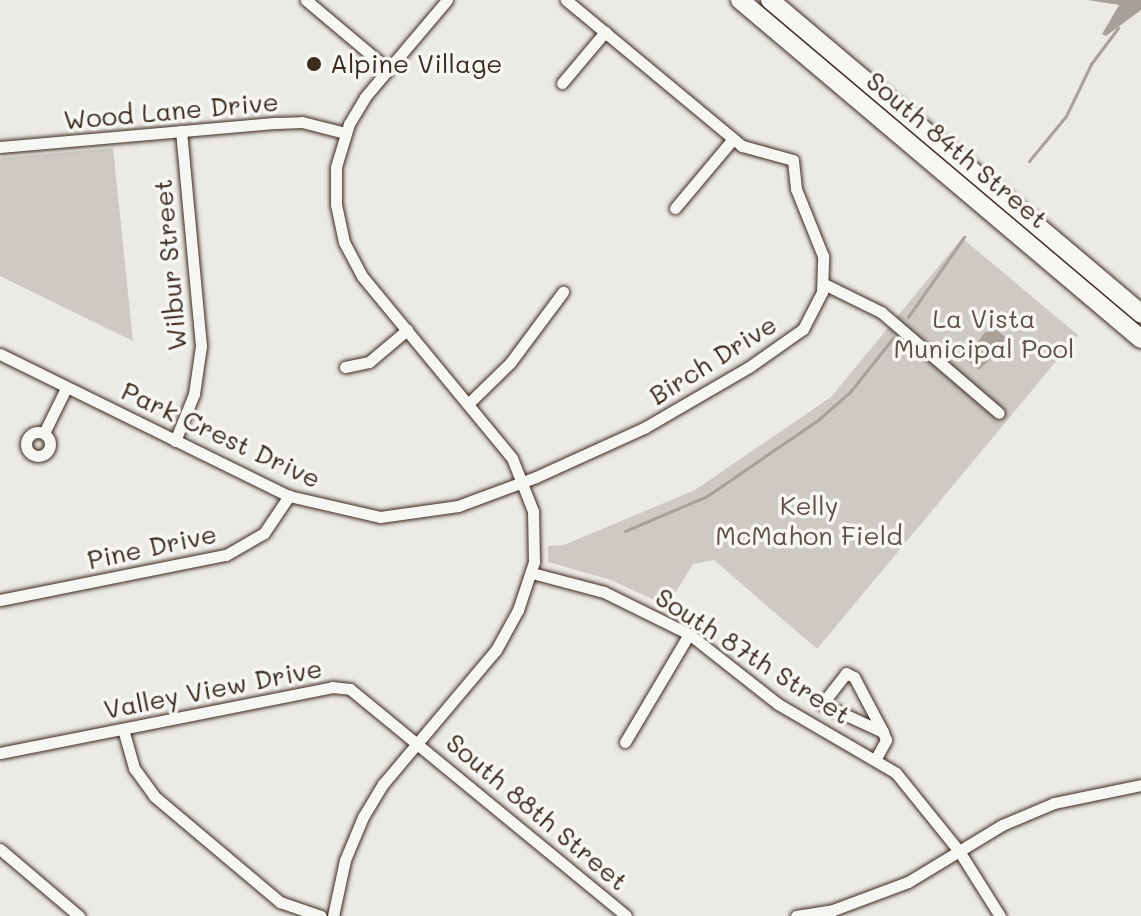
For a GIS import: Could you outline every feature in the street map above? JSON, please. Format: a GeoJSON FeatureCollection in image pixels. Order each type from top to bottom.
{"type":"FeatureCollection","features":[{"type":"Feature","properties":{"kind":"main road","name":"South 84th Street"},"geometry":{"type":"LineString","coordinates":[[740,0],[1141,339]]}},
{"type":"Feature","properties":{"kind":"main road","name":"South 84th Street"},"geometry":{"type":"LineString","coordinates":[[770,0],[1141,314]]}},
{"type":"Feature","properties":{"kind":"street"},"geometry":{"type":"LineString","coordinates":[[306,0],[388,69]]}},
{"type":"Feature","properties":{"kind":"street"},"geometry":{"type":"LineString","coordinates":[[333,916],[345,860],[363,817],[419,741],[496,650],[532,573],[535,528],[524,482],[470,402],[362,276],[344,242],[335,192],[345,133],[388,69],[447,0]]}},
{"type":"Feature","properties":{"kind":"street"},"geometry":{"type":"LineString","coordinates":[[566,0],[733,139],[761,155],[793,160],[796,189],[823,256],[824,284],[874,307],[999,413]]}},
{"type":"Feature","properties":{"kind":"street"},"geometry":{"type":"LineString","coordinates":[[562,83],[605,32]]}},
{"type":"Feature","properties":{"kind":"street","name":"Wood Lane Drive"},"geometry":{"type":"LineString","coordinates":[[0,147],[302,122],[345,133]]}},
{"type":"Feature","properties":{"kind":"street","name":"Wilbur Street"},"geometry":{"type":"LineString","coordinates":[[175,441],[194,394],[201,346],[181,131]]}},
{"type":"Feature","properties":{"kind":"street"},"geometry":{"type":"LineString","coordinates":[[675,208],[733,139]]}},
{"type":"Feature","properties":{"kind":"street","name":"Birch Drive"},"geometry":{"type":"LineString","coordinates":[[524,482],[644,428],[776,350],[807,324],[824,284]]}},
{"type":"Feature","properties":{"kind":"street"},"geometry":{"type":"LineString","coordinates":[[470,402],[510,363],[563,292]]}},
{"type":"Feature","properties":{"kind":"street"},"geometry":{"type":"LineString","coordinates":[[345,367],[369,362],[407,330]]}},
{"type":"Feature","properties":{"kind":"street","name":"Park Crest Drive"},"geometry":{"type":"LineString","coordinates":[[0,354],[289,496],[380,517],[415,515],[458,506],[524,482]]}},
{"type":"Feature","properties":{"kind":"street"},"geometry":{"type":"LineString","coordinates":[[44,433],[66,388]]}},
{"type":"Feature","properties":{"kind":"street","name":"Pine Drive"},"geometry":{"type":"LineString","coordinates":[[0,600],[226,555],[264,533],[289,496]]}},
{"type":"Feature","properties":{"kind":"street","name":"South 87th Street"},"geometry":{"type":"LineString","coordinates":[[532,573],[604,592],[689,634],[778,704],[896,773],[959,851],[1000,916]]}},
{"type":"Feature","properties":{"kind":"street"},"geometry":{"type":"LineString","coordinates":[[625,742],[689,634]]}},
{"type":"Feature","properties":{"kind":"street"},"geometry":{"type":"LineString","coordinates":[[875,760],[886,740],[883,732],[851,674],[836,681],[822,698],[822,704],[883,732]]}},
{"type":"Feature","properties":{"kind":"street","name":"Valley View Drive"},"geometry":{"type":"LineString","coordinates":[[0,753],[338,687],[364,695],[419,741]]}},
{"type":"Feature","properties":{"kind":"street"},"geometry":{"type":"LineString","coordinates":[[123,729],[134,768],[154,796],[280,902],[321,916]]}},
{"type":"Feature","properties":{"kind":"street","name":"South 88th Street"},"geometry":{"type":"LineString","coordinates":[[419,741],[626,916]]}},
{"type":"Feature","properties":{"kind":"street"},"geometry":{"type":"LineString","coordinates":[[796,916],[870,898],[1002,825],[1054,803],[1141,785]]}},
{"type":"Feature","properties":{"kind":"street"},"geometry":{"type":"LineString","coordinates":[[0,849],[79,916]]}},
{"type":"Feature","properties":{"kind":"green space"},"geometry":{"type":"Polygon","coordinates":[[[113,148],[133,341],[0,276],[0,158],[113,148]]]}},
{"type":"Feature","properties":{"kind":"green space","name":"Kelly McMahon Field"},"geometry":{"type":"Polygon","coordinates":[[[962,238],[1078,335],[817,649],[714,560],[693,564],[667,606],[611,580],[548,562],[548,546],[564,545],[695,490],[831,397],[962,238]]]}},
{"type":"Feature","properties":{"kind":"shaded area"},"geometry":{"type":"Polygon","coordinates":[[[1088,0],[1141,0],[1141,10],[1106,36],[1102,34],[1119,5],[1088,0]]]}},
{"type":"Feature","properties":{"kind":"shaded area"},"geometry":{"type":"Polygon","coordinates":[[[996,329],[1005,337],[1003,347],[979,370],[966,360],[984,333],[996,329]]]}},
{"type":"Feature","properties":{"kind":"waterway"},"geometry":{"type":"LineString","coordinates":[[1029,161],[1066,116],[1091,64],[1118,28]]}},
{"type":"Feature","properties":{"kind":"waterway"},"geometry":{"type":"LineString","coordinates":[[908,317],[964,237]]}},
{"type":"Feature","properties":{"kind":"waterway"},"geometry":{"type":"LineString","coordinates":[[625,531],[707,496],[818,420],[850,392],[893,338]]}},
{"type":"Feature","properties":{"kind":"place","name":"Alpine Village"},"geometry":{"type":"Point","coordinates":[314,64]}},
{"type":"Feature","properties":{"kind":"park label","name":"La Vista Municipal Pool"},"geometry":{"type":"Point","coordinates":[984,334]}}]}
